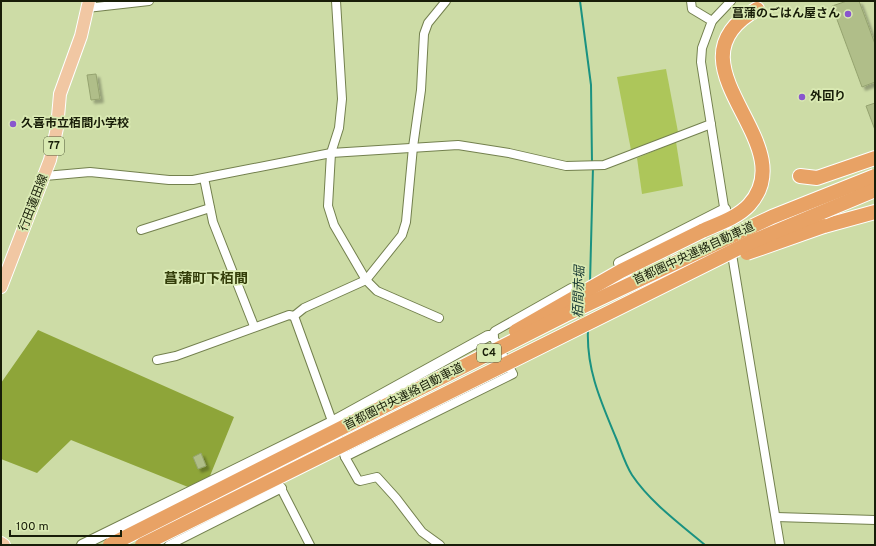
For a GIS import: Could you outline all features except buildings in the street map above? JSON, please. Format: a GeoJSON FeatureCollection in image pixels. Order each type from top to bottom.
{"type":"FeatureCollection","features":[{"type":"Feature","properties":{"kind":"highway"},"geometry":{"type":"LineString","coordinates":[[436,380],[578,295],[740,213],[749,205],[759,188],[762,177],[763,164],[761,152],[730,89],[722,64],[726,42],[730,32],[744,16],[757,9]]}},
{"type":"Feature","properties":{"kind":"highway"},"geometry":{"type":"LineString","coordinates":[[800,176],[817,178],[829,176],[875,158]]}},
{"type":"Feature","properties":{"kind":"highway","name":"首都圏中央連絡自動車道"},"geometry":{"type":"LineString","coordinates":[[110,545],[565,315],[772,217],[875,176]]}},
{"type":"Feature","properties":{"kind":"highway","name":"首都圏中央連絡自動車道"},"geometry":{"type":"LineString","coordinates":[[142,545],[751,242],[875,190]]}},
{"type":"Feature","properties":{"kind":"highway"},"geometry":{"type":"LineString","coordinates":[[605,314],[721,263],[824,226],[875,212]]}},
{"type":"Feature","properties":{"kind":"main road","name":"行田蓮田線"},"geometry":{"type":"LineString","coordinates":[[1,287],[45,176],[56,136],[60,94],[81,36],[88,5]]}},
{"type":"Feature","properties":{"kind":"street"},"geometry":{"type":"LineString","coordinates":[[88,5],[149,1]]}},
{"type":"Feature","properties":{"kind":"street"},"geometry":{"type":"LineString","coordinates":[[336,1],[342,99],[339,128],[331,153],[328,206],[334,225],[366,280],[377,291],[439,318]]}},
{"type":"Feature","properties":{"kind":"street"},"geometry":{"type":"LineString","coordinates":[[157,360],[176,356],[254,326],[288,315],[294,316],[304,308],[366,280],[400,238],[405,227],[413,147],[422,90],[424,34],[428,23],[446,1]]}},
{"type":"Feature","properties":{"kind":"street"},"geometry":{"type":"LineString","coordinates":[[691,1],[692,9],[712,21]]}},
{"type":"Feature","properties":{"kind":"street"},"geometry":{"type":"LineString","coordinates":[[619,263],[725,211],[701,62],[702,48],[712,21],[731,1]]}},
{"type":"Feature","properties":{"kind":"street"},"geometry":{"type":"LineString","coordinates":[[45,176],[90,172],[169,180],[193,180],[331,153],[458,145],[509,153],[566,166],[604,165],[711,124]]}},
{"type":"Feature","properties":{"kind":"street"},"geometry":{"type":"LineString","coordinates":[[204,178],[213,222],[254,326]]}},
{"type":"Feature","properties":{"kind":"street"},"geometry":{"type":"LineString","coordinates":[[140,230],[210,208]]}},
{"type":"Feature","properties":{"kind":"street"},"geometry":{"type":"LineString","coordinates":[[727,224],[780,545]]}},
{"type":"Feature","properties":{"kind":"street"},"geometry":{"type":"LineString","coordinates":[[345,457],[513,374],[493,336],[495,330],[571,288]]}},
{"type":"Feature","properties":{"kind":"street"},"geometry":{"type":"LineString","coordinates":[[294,316],[345,457],[358,480],[360,481],[377,477],[396,498],[422,532],[440,545]]}},
{"type":"Feature","properties":{"kind":"street"},"geometry":{"type":"LineString","coordinates":[[82,545],[332,422],[488,336],[493,336]]}},
{"type":"Feature","properties":{"kind":"street"},"geometry":{"type":"LineString","coordinates":[[264,455],[310,545]]}},
{"type":"Feature","properties":{"kind":"street"},"geometry":{"type":"LineString","coordinates":[[169,545],[282,488]]}},
{"type":"Feature","properties":{"kind":"street"},"geometry":{"type":"LineString","coordinates":[[776,517],[875,520]]}},
{"type":"Feature","properties":{"kind":"green space"},"geometry":{"type":"Polygon","coordinates":[[[666,69],[678,132],[631,150],[617,77],[666,69]]]}},
{"type":"Feature","properties":{"kind":"green space"},"geometry":{"type":"Polygon","coordinates":[[[676,142],[683,186],[642,194],[637,158],[676,142]]]}},
{"type":"Feature","properties":{"kind":"green space"},"geometry":{"type":"Polygon","coordinates":[[[38,330],[234,417],[203,493],[71,440],[37,473],[1,459],[1,383],[38,330]]]}},
{"type":"Feature","properties":{"kind":"waterway","name":"栢間赤堀"},"geometry":{"type":"LineString","coordinates":[[580,1],[591,85],[592,163]]}},
{"type":"Feature","properties":{"kind":"waterway","name":"栢間赤堀"},"geometry":{"type":"LineString","coordinates":[[590,283],[593,167]]}},
{"type":"Feature","properties":{"kind":"waterway","name":"栢間赤堀"},"geometry":{"type":"LineString","coordinates":[[588,329],[589,358],[592,372],[605,411],[625,462],[632,475],[656,503],[705,545]]}},
{"type":"Feature","properties":{"kind":"place","name":"菖蒲のごはん屋さん"},"geometry":{"type":"Point","coordinates":[848,14]}},
{"type":"Feature","properties":{"kind":"place","name":"外回り"},"geometry":{"type":"Point","coordinates":[802,97]}},
{"type":"Feature","properties":{"kind":"place","name":"久喜市立栢間小学校"},"geometry":{"type":"Point","coordinates":[13,124]}},
{"type":"Feature","properties":{"kind":"district","name":"菖蒲町下栢間"},"geometry":{"type":"Point","coordinates":[206,279]}}]}
